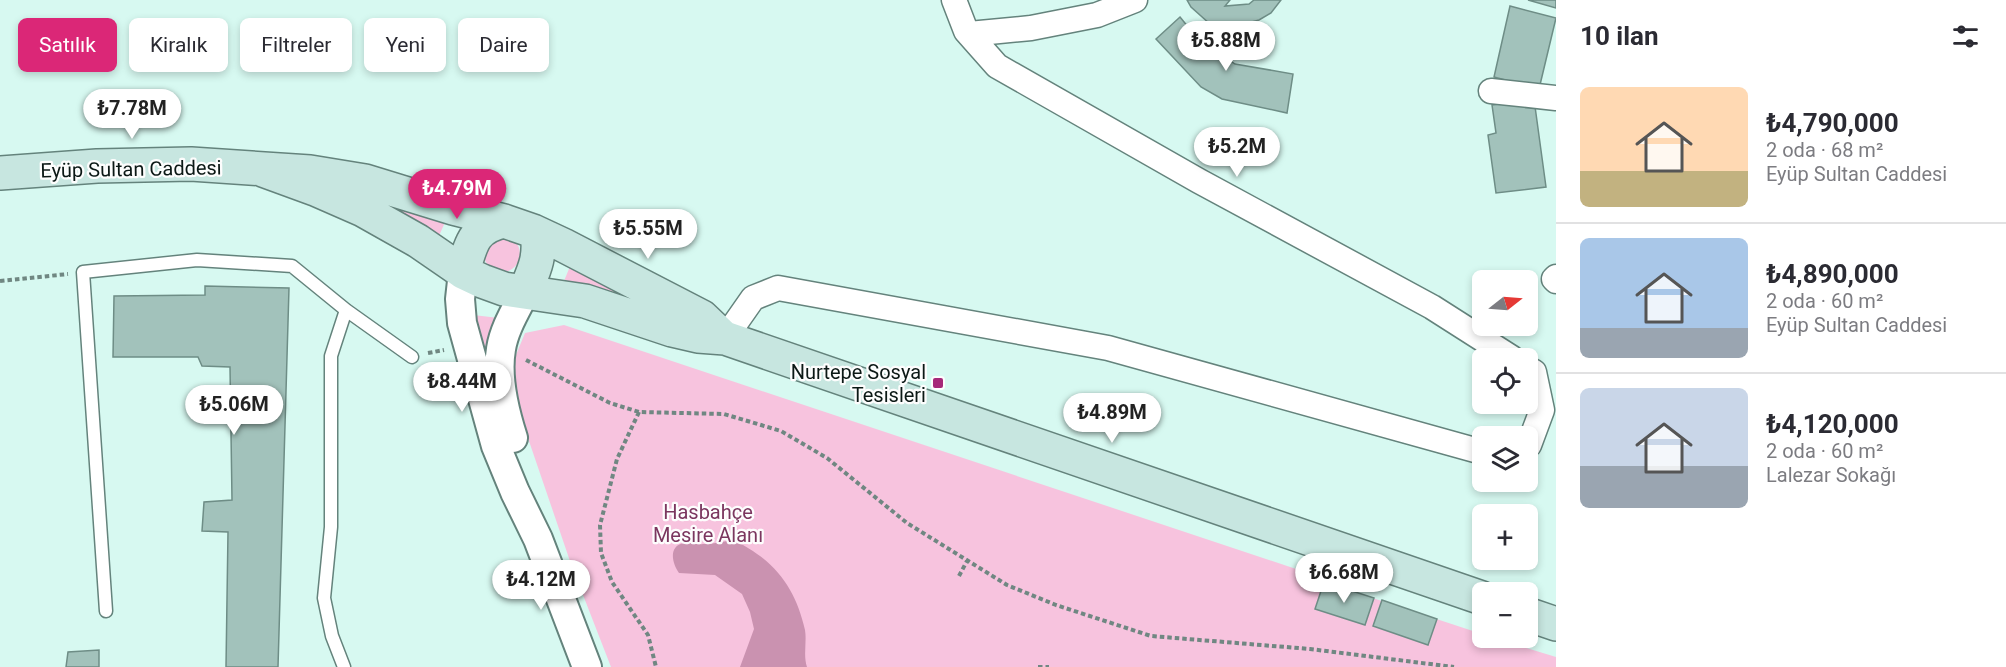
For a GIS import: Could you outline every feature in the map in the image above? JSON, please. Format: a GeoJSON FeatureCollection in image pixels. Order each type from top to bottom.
{"type":"FeatureCollection","features":[{"type":"Feature","properties":{"kind":"main road","name":"Eyüp Sultan Caddesi"},"geometry":{"type":"LineString","coordinates":[[0,173],[98,166],[191,164],[310,172],[365,181],[453,208],[504,220],[537,233],[702,317],[725,338]]}},
{"type":"Feature","properties":{"kind":"main road","name":"Eyüp Sultan Caddesi"},"geometry":{"type":"LineString","coordinates":[[263,170],[363,210],[418,241],[463,272],[504,289],[585,301],[672,330],[698,336],[725,338],[1472,595]]}},
{"type":"Feature","properties":{"kind":"main road"},"geometry":{"type":"LineString","coordinates":[[463,272],[472,241],[481,230],[504,220]]}},
{"type":"Feature","properties":{"kind":"main road"},"geometry":{"type":"LineString","coordinates":[[525,292],[537,265],[540,249],[537,233]]}},
{"type":"Feature","properties":{"kind":"main road"},"geometry":{"type":"LineString","coordinates":[[1538,618],[1556,624]]}},
{"type":"Feature","properties":{"kind":"street"},"geometry":{"type":"LineString","coordinates":[[954,0],[966,31],[997,66],[1199,181],[1432,307],[1496,348]]}},
{"type":"Feature","properties":{"kind":"street"},"geometry":{"type":"LineString","coordinates":[[969,34],[1031,28],[1097,15],[1135,0]]}},
{"type":"Feature","properties":{"kind":"street"},"geometry":{"type":"LineString","coordinates":[[1491,91],[1556,98]]}},
{"type":"Feature","properties":{"kind":"street"},"geometry":{"type":"LineString","coordinates":[[463,272],[460,298],[462,323],[496,446],[515,492],[538,538],[587,667]]}},
{"type":"Feature","properties":{"kind":"street"},"geometry":{"type":"LineString","coordinates":[[725,338],[753,298],[778,288],[1108,348],[1472,449]]}},
{"type":"Feature","properties":{"kind":"street"},"geometry":{"type":"LineString","coordinates":[[525,292],[507,329],[501,348],[500,383],[509,425],[525,477],[538,538]]}},
{"type":"Feature","properties":{"kind":"street"},"geometry":{"type":"LineString","coordinates":[[1536,426],[1542,410],[1538,391]]}},
{"type":"Feature","properties":{"kind":"lane"},"geometry":{"type":"LineString","coordinates":[[106,611],[83,272],[197,260],[292,266],[346,310],[412,357]]}},
{"type":"Feature","properties":{"kind":"lane"},"geometry":{"type":"LineString","coordinates":[[344,667],[332,636],[324,598],[331,527],[331,356],[346,310]]}},
{"type":"Feature","properties":{"kind":"path"},"geometry":{"type":"LineString","coordinates":[[0,281],[83,272]]}},
{"type":"Feature","properties":{"kind":"path"},"geometry":{"type":"LineString","coordinates":[[412,357],[468,345]]}},
{"type":"Feature","properties":{"kind":"path"},"geometry":{"type":"LineString","coordinates":[[501,348],[610,403],[639,412],[724,414],[781,431],[827,458],[907,523],[1007,585],[1056,605],[1151,636],[1310,649],[1454,667]]}},
{"type":"Feature","properties":{"kind":"path"},"geometry":{"type":"LineString","coordinates":[[639,412],[617,459],[600,525],[601,553],[612,582],[648,635],[656,667]]}},
{"type":"Feature","properties":{"kind":"path"},"geometry":{"type":"LineString","coordinates":[[959,576],[968,560]]}},
{"type":"Feature","properties":{"kind":"path"},"geometry":{"type":"LineString","coordinates":[[1038,667],[1049,667]]}},
{"type":"Feature","properties":{"kind":"green space"},"geometry":{"type":"Polygon","coordinates":[[[375,204],[446,220],[438,238],[375,204]]]}},
{"type":"Feature","properties":{"kind":"green space"},"geometry":{"type":"Polygon","coordinates":[[[502,236],[515,241],[520,254],[515,267],[502,272],[489,267],[484,254],[489,241],[502,236]]]}},
{"type":"Feature","properties":{"kind":"green space"},"geometry":{"type":"Polygon","coordinates":[[[571,264],[662,309],[564,281],[571,264]]]}},
{"type":"Feature","properties":{"kind":"green space"},"geometry":{"type":"Polygon","coordinates":[[[473,315],[499,318],[488,370],[473,315]]]}},
{"type":"Feature","properties":{"kind":"green space","name":"Hasbahçe Mesire Alanı"},"geometry":{"type":"Polygon","coordinates":[[[564,325],[1314,575],[1324,582],[1472,631],[1472,648],[1527,648],[1556,657],[1556,667],[611,667],[571,564],[516,403],[511,367],[525,333],[564,325]]]}},
{"type":"Feature","properties":{"kind":"shaded area"},"geometry":{"type":"Polygon","coordinates":[[[732,540],[750,549],[769,563],[789,588],[799,608],[805,630],[807,667],[740,667],[754,629],[742,594],[715,575],[679,573],[673,555],[675,548],[679,545],[710,544],[732,540]]]}},
{"type":"Feature","properties":{"kind":"building"},"geometry":{"type":"Polygon","coordinates":[[[1187,0],[1230,0],[1225,6],[1249,4],[1254,0],[1281,0],[1271,13],[1259,20],[1241,25],[1210,24],[1191,7],[1187,0]]]}},
{"type":"Feature","properties":{"kind":"building"},"geometry":{"type":"Polygon","coordinates":[[[1528,0],[1556,0],[1556,8],[1528,0]]]}},
{"type":"Feature","properties":{"kind":"building"},"geometry":{"type":"Polygon","coordinates":[[[1510,6],[1556,18],[1539,89],[1494,77],[1510,6]]]}},
{"type":"Feature","properties":{"kind":"building"},"geometry":{"type":"Polygon","coordinates":[[[1180,17],[1197,38],[1235,64],[1293,74],[1287,113],[1222,99],[1201,87],[1156,39],[1180,17]]]}},
{"type":"Feature","properties":{"kind":"building"},"geometry":{"type":"Polygon","coordinates":[[[1534,99],[1546,187],[1496,193],[1488,135],[1496,133],[1492,105],[1534,99]]]}},
{"type":"Feature","properties":{"kind":"building"},"geometry":{"type":"Polygon","coordinates":[[[205,286],[289,288],[278,667],[226,667],[228,532],[202,531],[204,502],[232,500],[230,367],[202,366],[198,357],[113,357],[114,296],[205,295],[205,286]]]}},
{"type":"Feature","properties":{"kind":"building"},"geometry":{"type":"Polygon","coordinates":[[[1324,582],[1374,598],[1365,625],[1315,609],[1324,582]]]}},
{"type":"Feature","properties":{"kind":"building"},"geometry":{"type":"Polygon","coordinates":[[[1382,600],[1437,619],[1428,645],[1373,626],[1382,600]]]}},
{"type":"Feature","properties":{"kind":"building"},"geometry":{"type":"Polygon","coordinates":[[[99,650],[99,667],[66,667],[68,652],[99,650]]]}},
{"type":"Feature","properties":{"kind":"place","name":"Nurtepe Sosyal Tesisleri"},"geometry":{"type":"Point","coordinates":[938,383]}}]}
